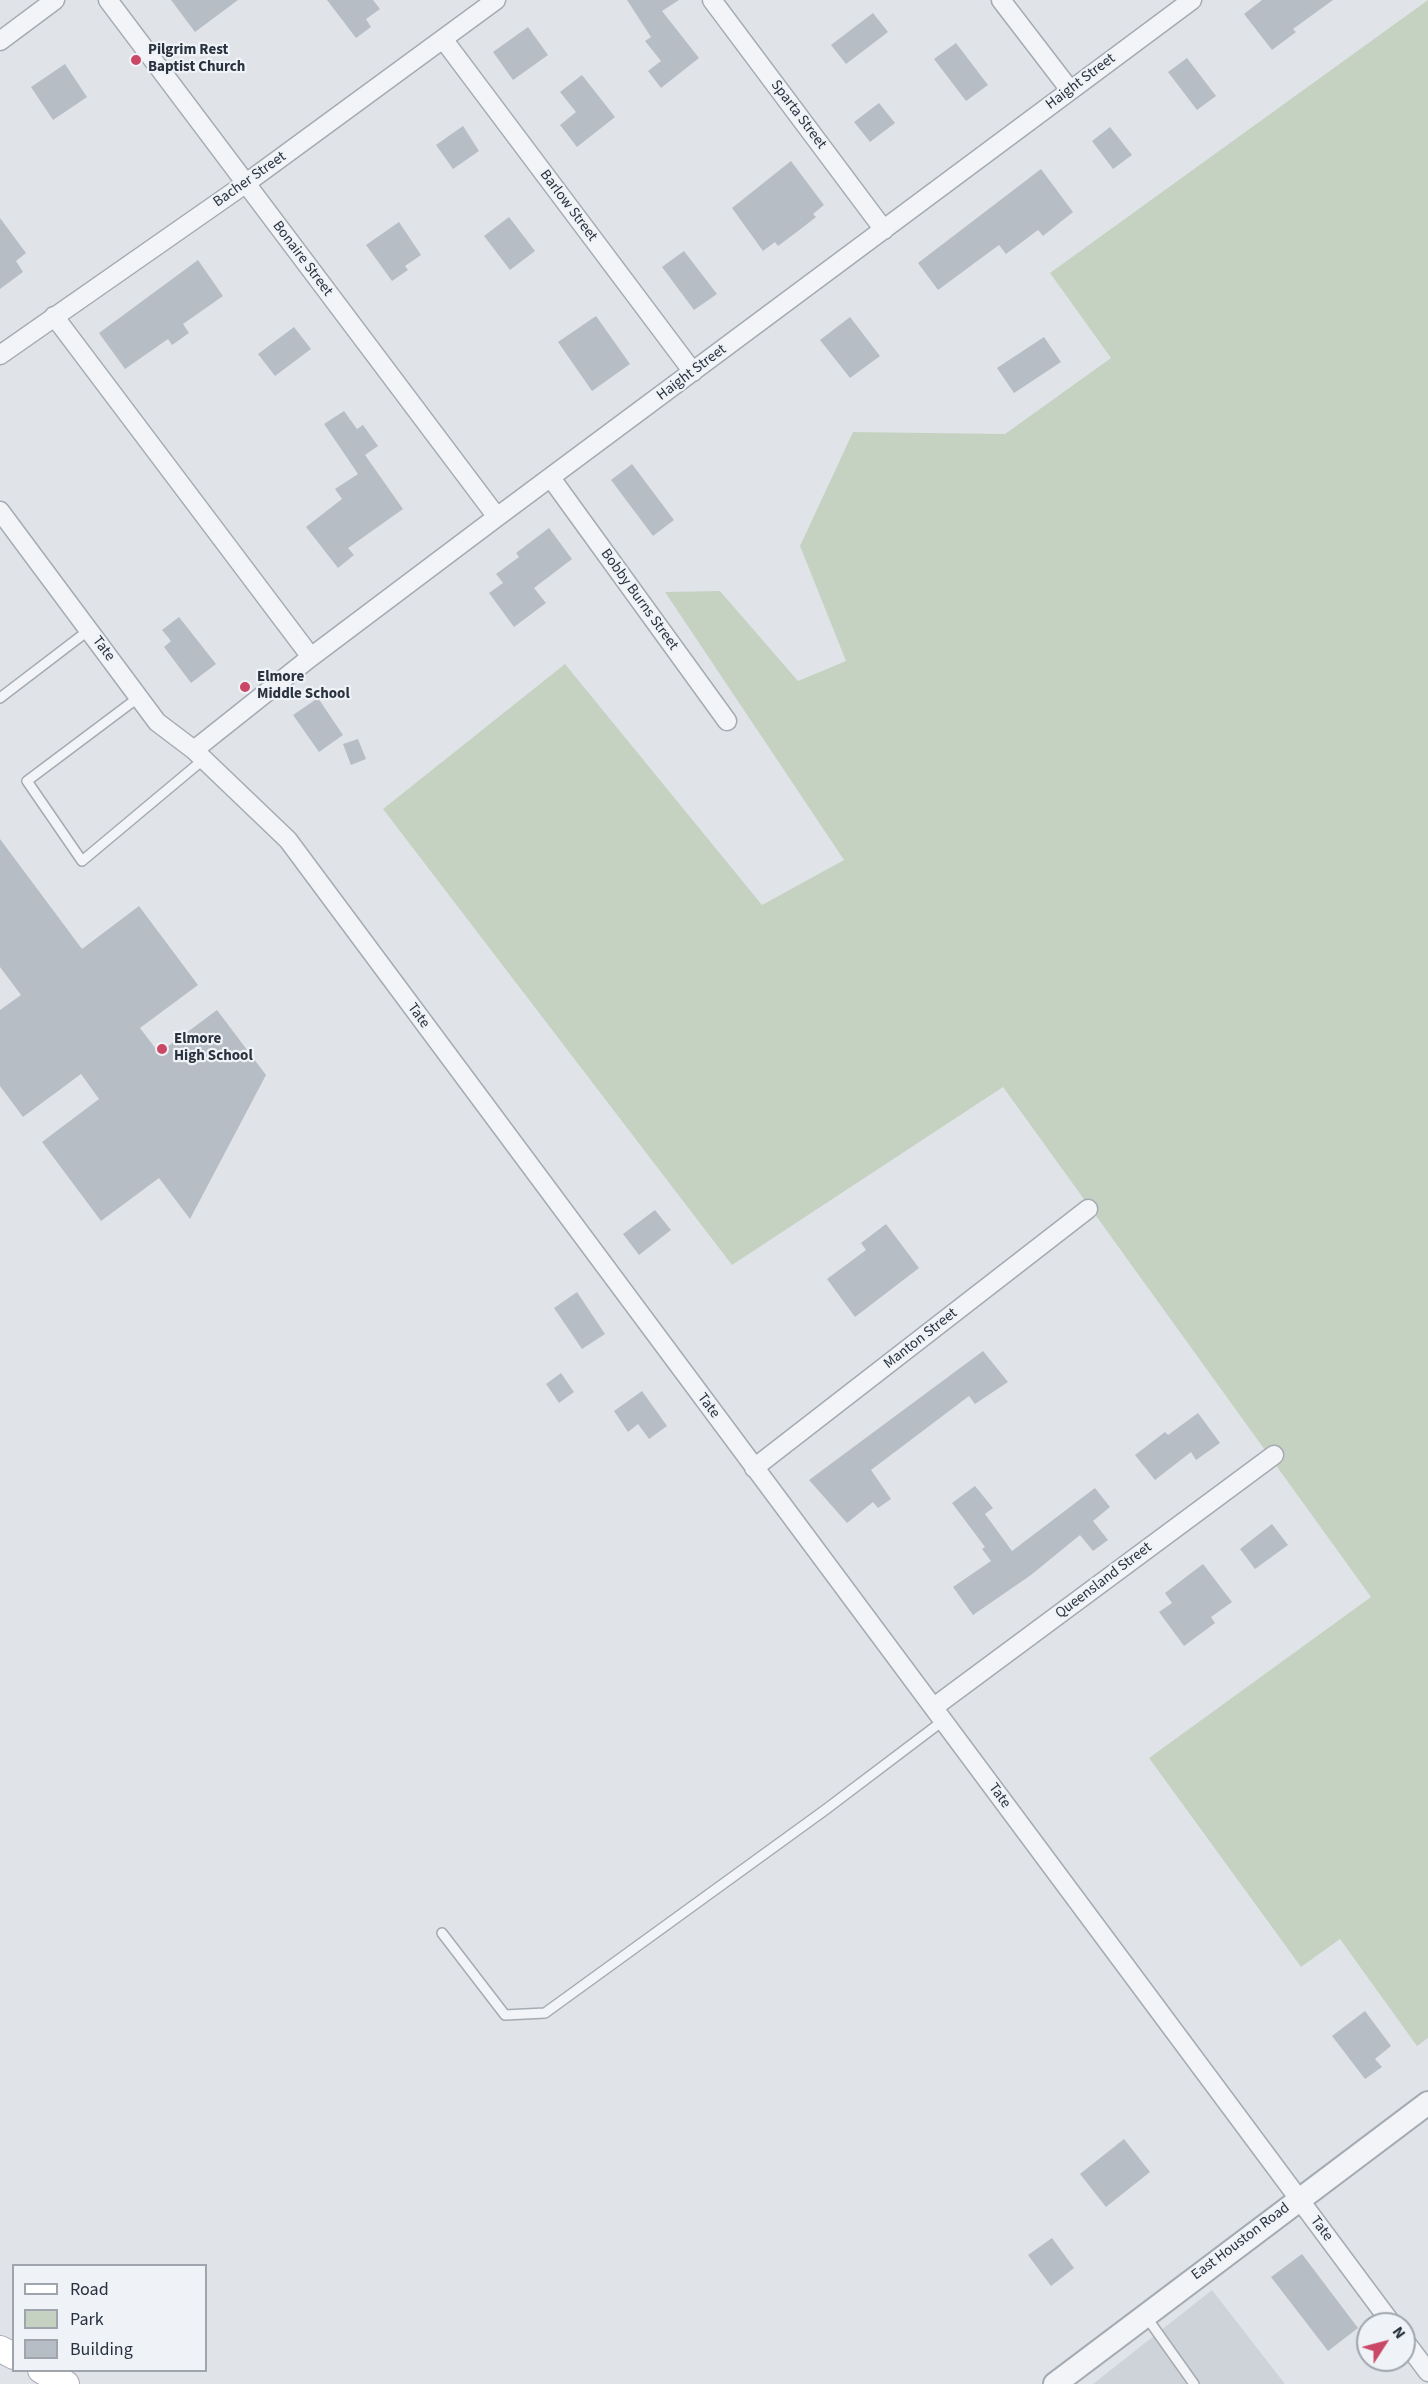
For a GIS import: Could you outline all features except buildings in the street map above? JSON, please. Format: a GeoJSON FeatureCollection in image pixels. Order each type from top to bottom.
{"type":"FeatureCollection","features":[{"type":"Feature","properties":{"kind":"main road"},"geometry":{"type":"LineString","coordinates":[[45,2372],[66,2384]]}},
{"type":"Feature","properties":{"kind":"street"},"geometry":{"type":"LineString","coordinates":[[0,41],[56,0]]}},
{"type":"Feature","properties":{"kind":"street","name":"Bonaire Street"},"geometry":{"type":"LineString","coordinates":[[108,0],[497,517]]}},
{"type":"Feature","properties":{"kind":"street","name":"Bacher Street"},"geometry":{"type":"LineString","coordinates":[[0,355],[245,184],[496,0]]}},
{"type":"Feature","properties":{"kind":"street","name":"Sparta Street"},"geometry":{"type":"LineString","coordinates":[[712,0],[884,230]]}},
{"type":"Feature","properties":{"kind":"street"},"geometry":{"type":"LineString","coordinates":[[1001,0],[1070,90]]}},
{"type":"Feature","properties":{"kind":"street","name":"Haight Street"},"geometry":{"type":"LineString","coordinates":[[199,755],[310,657],[1192,0]]}},
{"type":"Feature","properties":{"kind":"street","name":"Barlow Street"},"geometry":{"type":"LineString","coordinates":[[443,39],[693,372]]}},
{"type":"Feature","properties":{"kind":"street"},"geometry":{"type":"LineString","coordinates":[[54,316],[310,657]]}},
{"type":"Feature","properties":{"kind":"street","name":"Bobby Burns Street"},"geometry":{"type":"LineString","coordinates":[[551,478],[727,721]]}},
{"type":"Feature","properties":{"kind":"street","name":"Tate"},"geometry":{"type":"LineString","coordinates":[[0,511],[157,722],[199,755],[288,840],[1383,2312]]}},
{"type":"Feature","properties":{"kind":"street","name":"Manton Street"},"geometry":{"type":"LineString","coordinates":[[754,1468],[1088,1209]]}},
{"type":"Feature","properties":{"kind":"street","name":"Queensland Street"},"geometry":{"type":"LineString","coordinates":[[939,1714],[1274,1455]]}},
{"type":"Feature","properties":{"kind":"street","name":"East Houston Road"},"geometry":{"type":"LineString","coordinates":[[1055,2384],[1428,2103]]}},
{"type":"Feature","properties":{"kind":"street"},"geometry":{"type":"LineString","coordinates":[[1416,2356],[1428,2372]]}},
{"type":"Feature","properties":{"kind":"lane"},"geometry":{"type":"LineString","coordinates":[[0,698],[89,630]]}},
{"type":"Feature","properties":{"kind":"lane"},"geometry":{"type":"LineString","coordinates":[[139,697],[27,782],[82,861],[199,755]]}},
{"type":"Feature","properties":{"kind":"lane"},"geometry":{"type":"LineString","coordinates":[[442,1934],[505,2015],[544,2013],[825,1810],[939,1714]]}},
{"type":"Feature","properties":{"kind":"lane"},"geometry":{"type":"LineString","coordinates":[[1145,2316],[1194,2384]]}},
{"type":"Feature","properties":{"kind":"shaded area"},"geometry":{"type":"Polygon","coordinates":[[[1212,2290],[1285,2384],[1093,2384],[1212,2290]]]}},
{"type":"Feature","properties":{"kind":"green space"},"geometry":{"type":"Polygon","coordinates":[[[1428,0],[1428,2038],[1417,2046],[1340,1939],[1301,1967],[1149,1758],[1371,1597],[1003,1087],[732,1265],[383,809],[565,664],[762,905],[844,860],[665,592],[720,591],[798,681],[846,661],[800,546],[853,432],[1005,434],[1111,358],[1050,273],[1428,0]]]}},
{"type":"Feature","properties":{"kind":"place","name":"Pilgrim Rest Baptist Church"},"geometry":{"type":"Point","coordinates":[136,60]}},
{"type":"Feature","properties":{"kind":"place","name":"Elmore Middle School"},"geometry":{"type":"Point","coordinates":[245,687]}},
{"type":"Feature","properties":{"kind":"place","name":"Elmore High School"},"geometry":{"type":"Point","coordinates":[162,1049]}}]}
